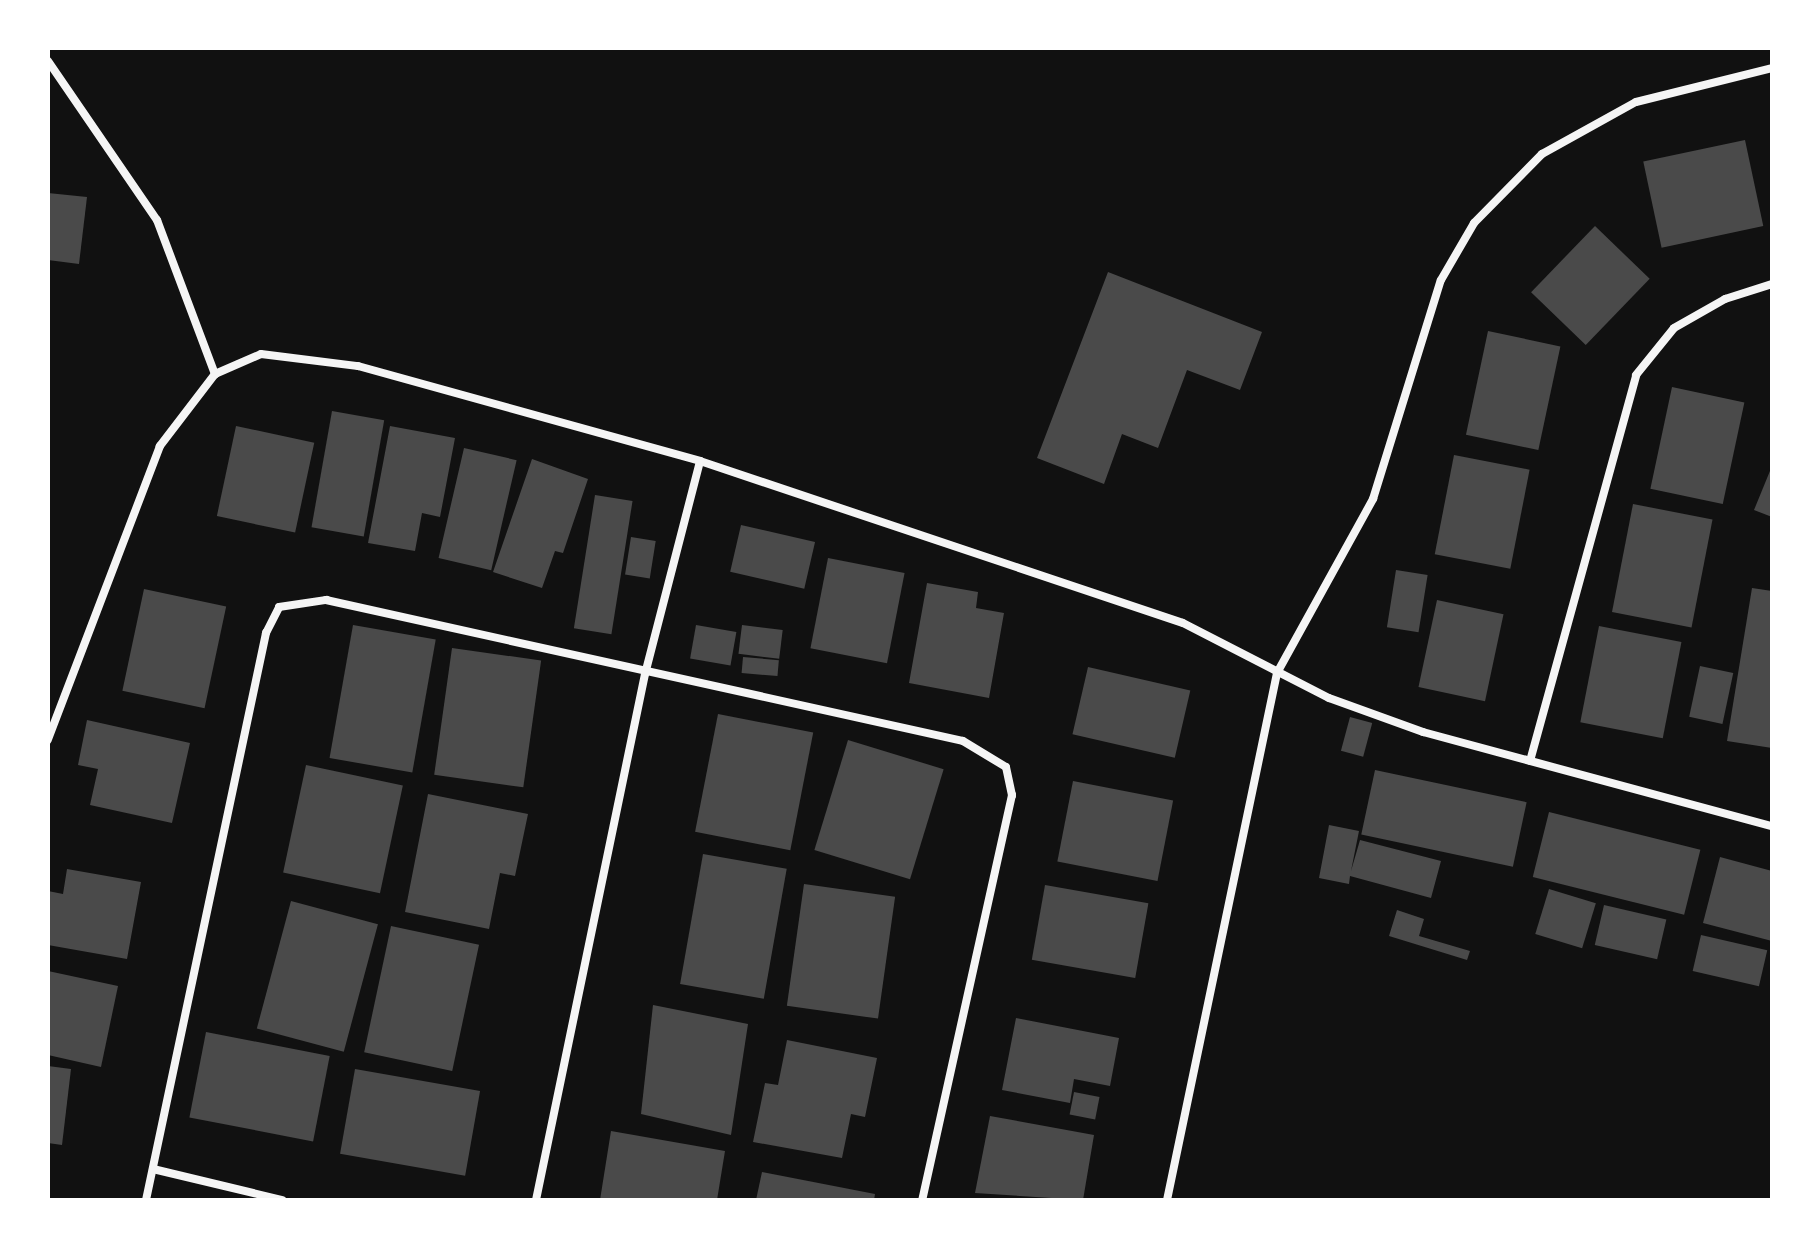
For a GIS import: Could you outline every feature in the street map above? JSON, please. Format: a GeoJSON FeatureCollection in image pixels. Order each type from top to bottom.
{"type":"FeatureCollection","features":[{"type":"Feature","properties":{"kind":"street"},"geometry":{"type":"LineString","coordinates":[[48,61],[157,220],[215,374]]}},
{"type":"Feature","properties":{"kind":"street"},"geometry":{"type":"LineString","coordinates":[[1167,1200],[1277,673],[1373,499],[1441,280],[1474,223],[1542,154],[1636,102],[1772,68]]}},
{"type":"Feature","properties":{"kind":"street"},"geometry":{"type":"LineString","coordinates":[[1530,761],[1636,375],[1674,328],[1725,299],[1772,284]]}},
{"type":"Feature","properties":{"kind":"street"},"geometry":{"type":"LineString","coordinates":[[48,740],[160,446],[215,374],[261,354],[358,366],[700,461],[1183,623],[1277,673],[1360,711],[1530,761],[1772,826]]}},
{"type":"Feature","properties":{"kind":"street"},"geometry":{"type":"LineString","coordinates":[[536,1200],[645,674],[700,461]]}},
{"type":"Feature","properties":{"kind":"street"},"geometry":{"type":"LineString","coordinates":[[146,1200],[266,633],[279,607],[326,600],[645,674],[963,741],[1006,767],[1012,795],[922,1200]]}},
{"type":"Feature","properties":{"kind":"street"},"geometry":{"type":"LineString","coordinates":[[153,1169],[282,1200]]}},
{"type":"Feature","properties":{"kind":"building"},"geometry":{"type":"Polygon","coordinates":[[[1745,140],[1763,226],[1662,248],[1643,162],[1745,140]]]}},
{"type":"Feature","properties":{"kind":"building"},"geometry":{"type":"Polygon","coordinates":[[[48,193],[87,197],[79,264],[48,260],[48,193]]]}},
{"type":"Feature","properties":{"kind":"building"},"geometry":{"type":"Polygon","coordinates":[[[1595,226],[1650,279],[1586,345],[1531,292],[1595,226]]]}},
{"type":"Feature","properties":{"kind":"building"},"geometry":{"type":"Polygon","coordinates":[[[1108,272],[1262,332],[1240,390],[1187,370],[1158,448],[1122,434],[1104,484],[1037,458],[1108,272]]]}},
{"type":"Feature","properties":{"kind":"building"},"geometry":{"type":"Polygon","coordinates":[[[1488,331],[1560,346],[1538,450],[1466,435],[1488,331]]]}},
{"type":"Feature","properties":{"kind":"building"},"geometry":{"type":"Polygon","coordinates":[[[1672,387],[1744,402],[1723,504],[1650,489],[1672,387]]]}},
{"type":"Feature","properties":{"kind":"building"},"geometry":{"type":"Polygon","coordinates":[[[332,411],[384,420],[364,536],[312,527],[332,411]]]}},
{"type":"Feature","properties":{"kind":"building"},"geometry":{"type":"Polygon","coordinates":[[[236,426],[314,443],[295,533],[217,516],[236,426]]]}},
{"type":"Feature","properties":{"kind":"building"},"geometry":{"type":"Polygon","coordinates":[[[390,426],[455,438],[440,517],[422,513],[415,551],[368,543],[390,426]]]}},
{"type":"Feature","properties":{"kind":"building"},"geometry":{"type":"Polygon","coordinates":[[[464,448],[517,460],[491,570],[439,558],[464,448]]]}},
{"type":"Feature","properties":{"kind":"building"},"geometry":{"type":"Polygon","coordinates":[[[1454,455],[1530,470],[1510,569],[1435,554],[1454,455]]]}},
{"type":"Feature","properties":{"kind":"building"},"geometry":{"type":"Polygon","coordinates":[[[532,459],[588,479],[563,553],[555,551],[542,588],[493,572],[532,459]]]}},
{"type":"Feature","properties":{"kind":"building"},"geometry":{"type":"Polygon","coordinates":[[[1772,466],[1772,517],[1754,510],[1772,466]]]}},
{"type":"Feature","properties":{"kind":"building"},"geometry":{"type":"Polygon","coordinates":[[[595,495],[633,501],[611,634],[574,628],[595,495]]]}},
{"type":"Feature","properties":{"kind":"building"},"geometry":{"type":"Polygon","coordinates":[[[1633,504],[1713,519],[1692,627],[1612,612],[1633,504]]]}},
{"type":"Feature","properties":{"kind":"building"},"geometry":{"type":"Polygon","coordinates":[[[741,525],[815,542],[804,589],[730,572],[741,525]]]}},
{"type":"Feature","properties":{"kind":"building"},"geometry":{"type":"Polygon","coordinates":[[[631,537],[656,541],[650,578],[625,575],[631,537]]]}},
{"type":"Feature","properties":{"kind":"building"},"geometry":{"type":"Polygon","coordinates":[[[828,558],[905,573],[887,663],[810,648],[828,558]]]}},
{"type":"Feature","properties":{"kind":"building"},"geometry":{"type":"Polygon","coordinates":[[[1396,570],[1428,575],[1419,632],[1387,627],[1396,570]]]}},
{"type":"Feature","properties":{"kind":"building"},"geometry":{"type":"Polygon","coordinates":[[[927,583],[978,592],[976,608],[1004,613],[989,698],[909,683],[927,583]]]}},
{"type":"Feature","properties":{"kind":"building"},"geometry":{"type":"Polygon","coordinates":[[[1752,588],[1772,591],[1772,748],[1727,741],[1752,588]]]}},
{"type":"Feature","properties":{"kind":"building"},"geometry":{"type":"Polygon","coordinates":[[[144,589],[226,606],[205,708],[122,691],[144,589]]]}},
{"type":"Feature","properties":{"kind":"building"},"geometry":{"type":"Polygon","coordinates":[[[1437,600],[1504,614],[1485,701],[1418,687],[1437,600]]]}},
{"type":"Feature","properties":{"kind":"building"},"geometry":{"type":"Polygon","coordinates":[[[353,625],[436,640],[412,773],[330,758],[353,625]]]}},
{"type":"Feature","properties":{"kind":"building"},"geometry":{"type":"Polygon","coordinates":[[[696,625],[736,632],[730,666],[690,658],[696,625]]]}},
{"type":"Feature","properties":{"kind":"building"},"geometry":{"type":"Polygon","coordinates":[[[742,625],[783,630],[779,659],[738,654],[742,625]]]}},
{"type":"Feature","properties":{"kind":"building"},"geometry":{"type":"Polygon","coordinates":[[[1599,626],[1681,642],[1663,738],[1580,722],[1599,626]]]}},
{"type":"Feature","properties":{"kind":"building"},"geometry":{"type":"Polygon","coordinates":[[[452,648],[541,661],[523,787],[434,775],[452,648]]]}},
{"type":"Feature","properties":{"kind":"building"},"geometry":{"type":"Polygon","coordinates":[[[743,657],[779,660],[777,676],[742,673],[743,657]]]}},
{"type":"Feature","properties":{"kind":"building"},"geometry":{"type":"Polygon","coordinates":[[[1700,666],[1733,673],[1722,724],[1689,717],[1700,666]]]}},
{"type":"Feature","properties":{"kind":"building"},"geometry":{"type":"Polygon","coordinates":[[[1088,667],[1190,691],[1175,758],[1072,734],[1088,667]]]}},
{"type":"Feature","properties":{"kind":"building"},"geometry":{"type":"Polygon","coordinates":[[[718,714],[813,733],[790,850],[695,832],[718,714]]]}},
{"type":"Feature","properties":{"kind":"building"},"geometry":{"type":"Polygon","coordinates":[[[1350,717],[1372,723],[1363,757],[1341,751],[1350,717]]]}},
{"type":"Feature","properties":{"kind":"building"},"geometry":{"type":"Polygon","coordinates":[[[87,720],[190,743],[172,823],[90,805],[98,769],[78,765],[87,720]]]}},
{"type":"Feature","properties":{"kind":"building"},"geometry":{"type":"Polygon","coordinates":[[[848,740],[944,769],[910,879],[814,850],[848,740]]]}},
{"type":"Feature","properties":{"kind":"building"},"geometry":{"type":"Polygon","coordinates":[[[306,765],[403,786],[380,893],[283,873],[306,765]]]}},
{"type":"Feature","properties":{"kind":"building"},"geometry":{"type":"Polygon","coordinates":[[[1375,770],[1527,802],[1513,867],[1361,835],[1375,770]]]}},
{"type":"Feature","properties":{"kind":"building"},"geometry":{"type":"Polygon","coordinates":[[[1073,781],[1173,800],[1157,881],[1057,861],[1073,781]]]}},
{"type":"Feature","properties":{"kind":"building"},"geometry":{"type":"Polygon","coordinates":[[[428,794],[528,814],[515,876],[500,873],[489,929],[405,912],[428,794]]]}},
{"type":"Feature","properties":{"kind":"building"},"geometry":{"type":"Polygon","coordinates":[[[1549,812],[1700,850],[1684,915],[1533,877],[1549,812]]]}},
{"type":"Feature","properties":{"kind":"building"},"geometry":{"type":"Polygon","coordinates":[[[1329,825],[1359,831],[1351,871],[1360,840],[1441,861],[1431,898],[1350,876],[1349,884],[1319,878],[1329,825]]]}},
{"type":"Feature","properties":{"kind":"building"},"geometry":{"type":"Polygon","coordinates":[[[703,854],[787,869],[764,999],[680,984],[703,854]]]}},
{"type":"Feature","properties":{"kind":"building"},"geometry":{"type":"Polygon","coordinates":[[[1720,857],[1772,871],[1772,941],[1703,923],[1720,857]]]}},
{"type":"Feature","properties":{"kind":"building"},"geometry":{"type":"Polygon","coordinates":[[[67,869],[141,882],[127,959],[48,945],[48,891],[63,894],[67,869]]]}},
{"type":"Feature","properties":{"kind":"building"},"geometry":{"type":"Polygon","coordinates":[[[804,884],[895,897],[878,1019],[787,1006],[804,884]]]}},
{"type":"Feature","properties":{"kind":"building"},"geometry":{"type":"Polygon","coordinates":[[[1045,885],[1148,903],[1135,978],[1032,960],[1045,885]]]}},
{"type":"Feature","properties":{"kind":"building"},"geometry":{"type":"Polygon","coordinates":[[[1549,889],[1596,903],[1582,948],[1535,934],[1549,889]]]}},
{"type":"Feature","properties":{"kind":"building"},"geometry":{"type":"Polygon","coordinates":[[[291,901],[378,924],[344,1052],[257,1029],[291,901]]]}},
{"type":"Feature","properties":{"kind":"building"},"geometry":{"type":"Polygon","coordinates":[[[1604,905],[1666,919],[1657,959],[1595,945],[1604,905]]]}},
{"type":"Feature","properties":{"kind":"building"},"geometry":{"type":"Polygon","coordinates":[[[1397,910],[1424,919],[1419,936],[1470,951],[1467,960],[1389,936],[1397,910]]]}},
{"type":"Feature","properties":{"kind":"building"},"geometry":{"type":"Polygon","coordinates":[[[391,926],[479,945],[452,1071],[364,1052],[391,926]]]}},
{"type":"Feature","properties":{"kind":"building"},"geometry":{"type":"Polygon","coordinates":[[[1701,935],[1767,950],[1759,986],[1693,971],[1701,935]]]}},
{"type":"Feature","properties":{"kind":"building"},"geometry":{"type":"Polygon","coordinates":[[[48,971],[118,986],[101,1067],[48,1055],[48,971]]]}},
{"type":"Feature","properties":{"kind":"building"},"geometry":{"type":"Polygon","coordinates":[[[653,1005],[748,1024],[731,1135],[641,1114],[653,1005]]]}},
{"type":"Feature","properties":{"kind":"building"},"geometry":{"type":"Polygon","coordinates":[[[1016,1018],[1119,1038],[1110,1086],[1074,1079],[1070,1103],[1002,1090],[1016,1018]]]}},
{"type":"Feature","properties":{"kind":"building"},"geometry":{"type":"Polygon","coordinates":[[[206,1032],[330,1056],[313,1141],[189,1117],[206,1032]]]}},
{"type":"Feature","properties":{"kind":"building"},"geometry":{"type":"Polygon","coordinates":[[[787,1040],[877,1058],[865,1117],[851,1114],[842,1158],[753,1142],[765,1083],[778,1085],[787,1040]]]}},
{"type":"Feature","properties":{"kind":"building"},"geometry":{"type":"Polygon","coordinates":[[[48,1066],[71,1069],[62,1145],[48,1143],[48,1066]]]}},
{"type":"Feature","properties":{"kind":"building"},"geometry":{"type":"Polygon","coordinates":[[[355,1069],[480,1091],[465,1176],[340,1154],[355,1069]]]}},
{"type":"Feature","properties":{"kind":"building"},"geometry":{"type":"Polygon","coordinates":[[[1074,1092],[1100,1097],[1095,1120],[1070,1115],[1074,1092]]]}},
{"type":"Feature","properties":{"kind":"building"},"geometry":{"type":"Polygon","coordinates":[[[990,1116],[1094,1135],[1083,1200],[975,1193],[990,1116]]]}},
{"type":"Feature","properties":{"kind":"building"},"geometry":{"type":"Polygon","coordinates":[[[611,1131],[725,1151],[717,1200],[600,1200],[611,1131]]]}},
{"type":"Feature","properties":{"kind":"building"},"geometry":{"type":"Polygon","coordinates":[[[762,1172],[875,1194],[874,1200],[756,1200],[762,1172]]]}}]}
